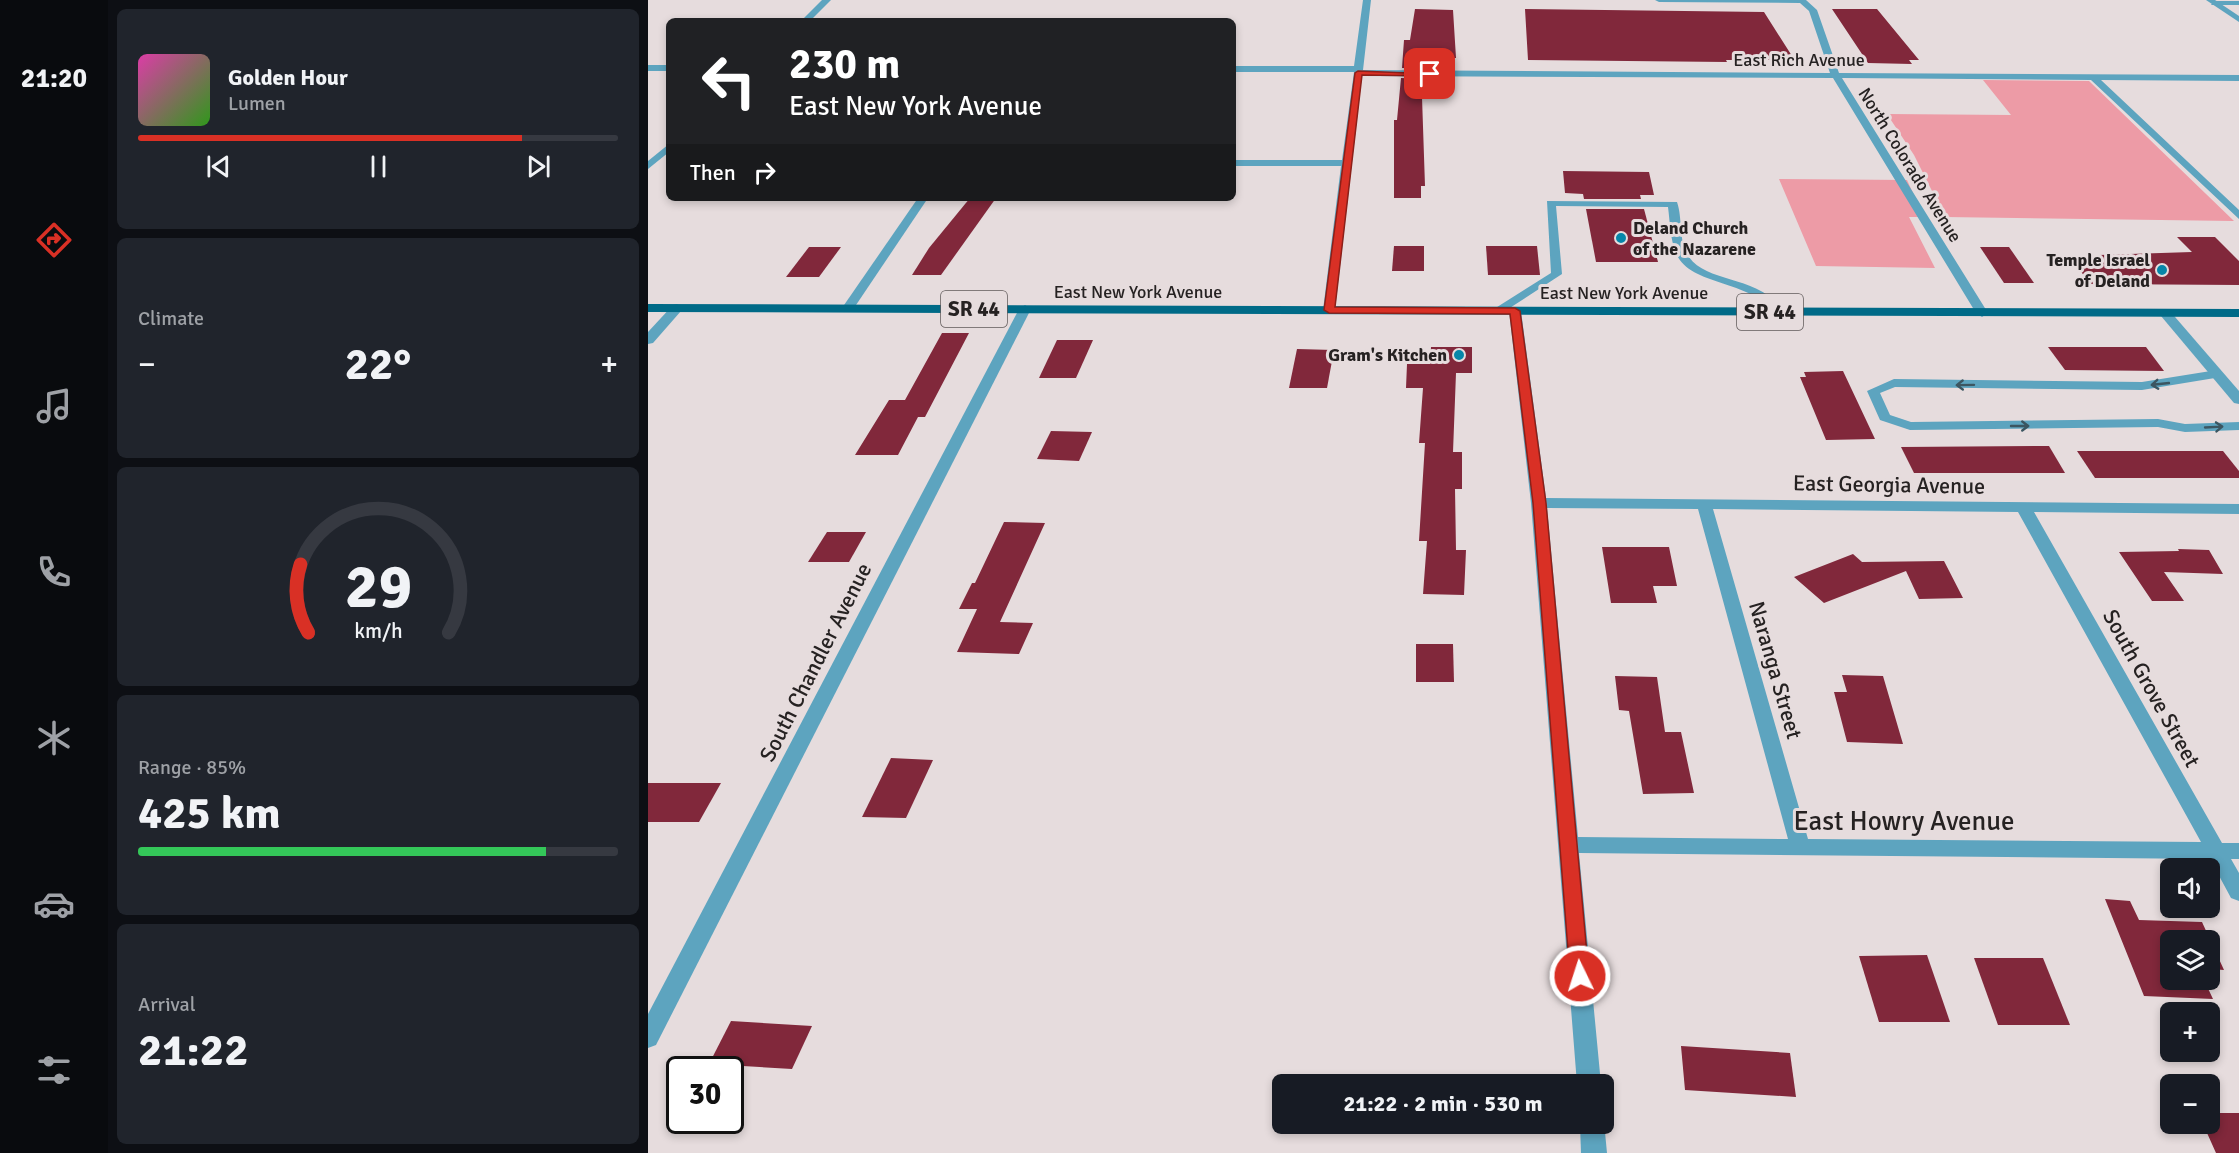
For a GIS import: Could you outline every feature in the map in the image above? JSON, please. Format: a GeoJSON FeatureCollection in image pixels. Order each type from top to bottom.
{"type":"FeatureCollection","features":[{"type":"Feature","properties":{"kind":"main road","name":"East New York Avenue"},"geometry":{"type":"LineString","coordinates":[[648,308],[2239,314]]}},
{"type":"Feature","properties":{"kind":"street"},"geometry":{"type":"LineString","coordinates":[[808,18],[827,0]]}},
{"type":"Feature","properties":{"kind":"street"},"geometry":{"type":"LineString","coordinates":[[1329,310],[1367,0]]}},
{"type":"Feature","properties":{"kind":"street"},"geometry":{"type":"LineString","coordinates":[[1659,0],[1802,0]]}},
{"type":"Feature","properties":{"kind":"street","name":"North Colorado Avenue"},"geometry":{"type":"LineString","coordinates":[[1802,0],[1813,10],[1836,76],[1982,313]]}},
{"type":"Feature","properties":{"kind":"street"},"geometry":{"type":"LineString","coordinates":[[2212,2],[2239,20]]}},
{"type":"Feature","properties":{"kind":"street"},"geometry":{"type":"LineString","coordinates":[[648,68],[666,68]]}},
{"type":"Feature","properties":{"kind":"street","name":"East Rich Avenue"},"geometry":{"type":"LineString","coordinates":[[1236,69],[2239,78]]}},
{"type":"Feature","properties":{"kind":"street"},"geometry":{"type":"LineString","coordinates":[[2094,78],[2239,216]]}},
{"type":"Feature","properties":{"kind":"street"},"geometry":{"type":"LineString","coordinates":[[650,162],[666,149]]}},
{"type":"Feature","properties":{"kind":"street"},"geometry":{"type":"LineString","coordinates":[[1236,163],[1347,163]]}},
{"type":"Feature","properties":{"kind":"street"},"geometry":{"type":"LineString","coordinates":[[848,308],[920,201]]}},
{"type":"Feature","properties":{"kind":"street"},"geometry":{"type":"LineString","coordinates":[[648,340],[677,308]]}},
{"type":"Feature","properties":{"kind":"street","name":"South Chandler Avenue"},"geometry":{"type":"LineString","coordinates":[[648,1037],[1025,309]]}},
{"type":"Feature","properties":{"kind":"street"},"geometry":{"type":"LineString","coordinates":[[1506,311],[1539,503],[1587,1074]]}},
{"type":"Feature","properties":{"kind":"street"},"geometry":{"type":"LineString","coordinates":[[2165,313],[2239,400]]}},
{"type":"Feature","properties":{"kind":"street","name":"East Georgia Avenue"},"geometry":{"type":"LineString","coordinates":[[1539,503],[2239,509]]}},
{"type":"Feature","properties":{"kind":"street","name":"Naranga Street"},"geometry":{"type":"LineString","coordinates":[[1704,504],[1801,849]]}},
{"type":"Feature","properties":{"kind":"street","name":"South Grove Street"},"geometry":{"type":"LineString","coordinates":[[2023,507],[2239,892]]}},
{"type":"Feature","properties":{"kind":"street","name":"East Howry Avenue"},"geometry":{"type":"LineString","coordinates":[[1569,845],[1801,849],[2239,851]]}},
{"type":"Feature","properties":{"kind":"street"},"geometry":{"type":"LineString","coordinates":[[1593,1134],[1594,1153]]}},
{"type":"Feature","properties":{"kind":"lane"},"geometry":{"type":"LineString","coordinates":[[2212,2],[2239,3]]}},
{"type":"Feature","properties":{"kind":"lane"},"geometry":{"type":"LineString","coordinates":[[1506,311],[1557,274],[1557,243],[1551,202],[1673,204],[1682,255],[1692,267],[1768,296],[1774,301],[1779,312]]}},
{"type":"Feature","properties":{"kind":"lane"},"geometry":{"type":"LineString","coordinates":[[2217,374],[2142,386],[1894,383],[1873,391],[1886,417],[1910,426],[2158,423],[2185,428],[2239,426]]}},
{"type":"Feature","properties":{"kind":"shaded area"},"geometry":{"type":"Polygon","coordinates":[[[1983,80],[2089,81],[2234,221],[1945,217],[1914,155],[1887,114],[2011,115],[1983,80]]]}},
{"type":"Feature","properties":{"kind":"shaded area"},"geometry":{"type":"Polygon","coordinates":[[[1779,179],[1907,180],[1924,217],[1909,217],[1935,268],[1816,266],[1779,179]]]}},
{"type":"Feature","properties":{"kind":"building"},"geometry":{"type":"Polygon","coordinates":[[[1415,9],[1453,10],[1456,58],[1426,58],[1426,68],[1402,68],[1404,40],[1410,40],[1415,9]]]}},
{"type":"Feature","properties":{"kind":"building"},"geometry":{"type":"Polygon","coordinates":[[[1525,9],[1764,12],[1792,56],[1783,56],[1785,60],[1726,60],[1727,62],[1528,60],[1525,9]]]}},
{"type":"Feature","properties":{"kind":"building"},"geometry":{"type":"Polygon","coordinates":[[[1832,9],[1877,9],[1919,60],[1909,60],[1912,64],[1868,63],[1832,9]]]}},
{"type":"Feature","properties":{"kind":"building"},"geometry":{"type":"Polygon","coordinates":[[[1401,78],[1426,79],[1426,97],[1422,97],[1425,186],[1421,186],[1421,198],[1394,198],[1394,120],[1397,120],[1401,78]]]}},
{"type":"Feature","properties":{"kind":"building"},"geometry":{"type":"Polygon","coordinates":[[[1563,171],[1649,172],[1654,195],[1640,195],[1641,199],[1584,199],[1583,194],[1565,193],[1563,171]]]}},
{"type":"Feature","properties":{"kind":"building"},"geometry":{"type":"Polygon","coordinates":[[[968,201],[994,201],[941,275],[912,275],[929,248],[968,201]]]}},
{"type":"Feature","properties":{"kind":"building"},"geometry":{"type":"Polygon","coordinates":[[[1586,209],[1644,209],[1658,262],[1596,262],[1586,209]]]}},
{"type":"Feature","properties":{"kind":"building"},"geometry":{"type":"Polygon","coordinates":[[[2177,237],[2215,237],[2239,261],[2239,285],[2091,284],[2068,256],[2192,252],[2177,237]]]}},
{"type":"Feature","properties":{"kind":"building"},"geometry":{"type":"Polygon","coordinates":[[[1394,246],[1424,246],[1424,271],[1392,271],[1394,246]]]}},
{"type":"Feature","properties":{"kind":"building"},"geometry":{"type":"Polygon","coordinates":[[[1486,246],[1537,246],[1540,275],[1488,275],[1486,246]]]}},
{"type":"Feature","properties":{"kind":"building"},"geometry":{"type":"Polygon","coordinates":[[[809,247],[841,247],[819,277],[786,277],[809,247]]]}},
{"type":"Feature","properties":{"kind":"building"},"geometry":{"type":"Polygon","coordinates":[[[1980,247],[2009,247],[2034,283],[2004,283],[1980,247]]]}},
{"type":"Feature","properties":{"kind":"building"},"geometry":{"type":"Polygon","coordinates":[[[942,333],[969,333],[925,417],[918,417],[898,455],[855,455],[889,400],[905,400],[942,333]]]}},
{"type":"Feature","properties":{"kind":"building"},"geometry":{"type":"Polygon","coordinates":[[[1057,340],[1093,340],[1076,378],[1039,378],[1057,340]]]}},
{"type":"Feature","properties":{"kind":"building"},"geometry":{"type":"Polygon","coordinates":[[[1431,347],[1472,347],[1472,373],[1456,373],[1453,452],[1462,452],[1462,489],[1455,489],[1456,550],[1466,550],[1464,595],[1423,594],[1427,541],[1419,541],[1425,443],[1419,443],[1423,388],[1406,388],[1407,364],[1430,364],[1431,347]]]}},
{"type":"Feature","properties":{"kind":"building"},"geometry":{"type":"Polygon","coordinates":[[[2048,347],[2146,347],[2164,371],[2065,370],[2048,347]]]}},
{"type":"Feature","properties":{"kind":"building"},"geometry":{"type":"Polygon","coordinates":[[[1297,349],[1334,350],[1327,388],[1289,388],[1297,349]]]}},
{"type":"Feature","properties":{"kind":"building"},"geometry":{"type":"Polygon","coordinates":[[[1843,371],[1875,439],[1826,440],[1800,377],[1806,377],[1804,372],[1843,371]]]}},
{"type":"Feature","properties":{"kind":"building"},"geometry":{"type":"Polygon","coordinates":[[[1051,431],[1092,432],[1079,461],[1037,459],[1051,431]]]}},
{"type":"Feature","properties":{"kind":"building"},"geometry":{"type":"Polygon","coordinates":[[[2049,446],[2065,473],[1914,473],[1901,447],[2049,446]]]}},
{"type":"Feature","properties":{"kind":"building"},"geometry":{"type":"Polygon","coordinates":[[[2077,451],[2223,451],[2239,471],[2239,478],[2095,478],[2077,451]]]}},
{"type":"Feature","properties":{"kind":"building"},"geometry":{"type":"Polygon","coordinates":[[[1004,522],[1045,523],[1000,622],[1033,623],[1019,654],[957,652],[977,609],[959,609],[972,583],[975,583],[1004,522]]]}},
{"type":"Feature","properties":{"kind":"building"},"geometry":{"type":"Polygon","coordinates":[[[827,532],[866,532],[849,562],[808,562],[827,532]]]}},
{"type":"Feature","properties":{"kind":"building"},"geometry":{"type":"Polygon","coordinates":[[[1602,547],[1669,547],[1677,586],[1653,586],[1657,603],[1611,603],[1602,547]]]}},
{"type":"Feature","properties":{"kind":"building"},"geometry":{"type":"Polygon","coordinates":[[[2178,549],[2209,550],[2223,574],[2164,572],[2184,601],[2152,601],[2119,552],[2179,551],[2178,549]]]}},
{"type":"Feature","properties":{"kind":"building"},"geometry":{"type":"Polygon","coordinates":[[[1853,554],[1862,562],[1944,561],[1963,598],[1919,599],[1906,571],[1824,603],[1794,577],[1853,554]]]}},
{"type":"Feature","properties":{"kind":"building"},"geometry":{"type":"Polygon","coordinates":[[[1416,644],[1453,644],[1454,682],[1416,682],[1416,644]]]}},
{"type":"Feature","properties":{"kind":"building"},"geometry":{"type":"Polygon","coordinates":[[[1842,675],[1883,676],[1903,744],[1847,742],[1834,692],[1847,692],[1842,675]]]}},
{"type":"Feature","properties":{"kind":"building"},"geometry":{"type":"Polygon","coordinates":[[[1615,676],[1657,677],[1665,732],[1681,732],[1694,793],[1643,794],[1629,711],[1619,710],[1615,676]]]}},
{"type":"Feature","properties":{"kind":"building"},"geometry":{"type":"Polygon","coordinates":[[[891,758],[933,760],[906,818],[862,817],[891,758]]]}},
{"type":"Feature","properties":{"kind":"building"},"geometry":{"type":"Polygon","coordinates":[[[648,783],[721,783],[699,822],[648,822],[648,783]]]}},
{"type":"Feature","properties":{"kind":"building"},"geometry":{"type":"Polygon","coordinates":[[[2105,899],[2130,901],[2139,920],[2202,922],[2206,930],[2160,930],[2160,990],[2209,990],[2213,999],[2144,996],[2105,899]]]}},
{"type":"Feature","properties":{"kind":"building"},"geometry":{"type":"Polygon","coordinates":[[[1927,955],[1950,1022],[1879,1022],[1859,956],[1927,955]]]}},
{"type":"Feature","properties":{"kind":"building"},"geometry":{"type":"Polygon","coordinates":[[[1974,958],[2043,958],[2070,1025],[1998,1025],[1974,958]]]}},
{"type":"Feature","properties":{"kind":"building"},"geometry":{"type":"Polygon","coordinates":[[[731,1021],[812,1026],[792,1069],[744,1066],[744,1056],[713,1056],[731,1021]]]}},
{"type":"Feature","properties":{"kind":"building"},"geometry":{"type":"Polygon","coordinates":[[[1681,1046],[1790,1053],[1796,1097],[1685,1090],[1681,1046]]]}},
{"type":"Feature","properties":{"kind":"building"},"geometry":{"type":"Polygon","coordinates":[[[2220,1113],[2239,1113],[2239,1153],[2216,1153],[2207,1134],[2220,1134],[2220,1113]]]}},
{"type":"Feature","properties":{"kind":"place","name":"Deland Church of the Nazarene"},"geometry":{"type":"Point","coordinates":[1621,238]}},
{"type":"Feature","properties":{"kind":"place","name":"Temple Israel of Deland"},"geometry":{"type":"Point","coordinates":[2162,270]}},
{"type":"Feature","properties":{"kind":"place","name":"Gram's Kitchen"},"geometry":{"type":"Point","coordinates":[1459,355]}},
{"type":"Feature","properties":{"kind":"route"},"geometry":{"type":"LineString","coordinates":[[1430,74],[1358,73],[1329,310],[1515,311],[1539,503],[1580,976]]}}]}
